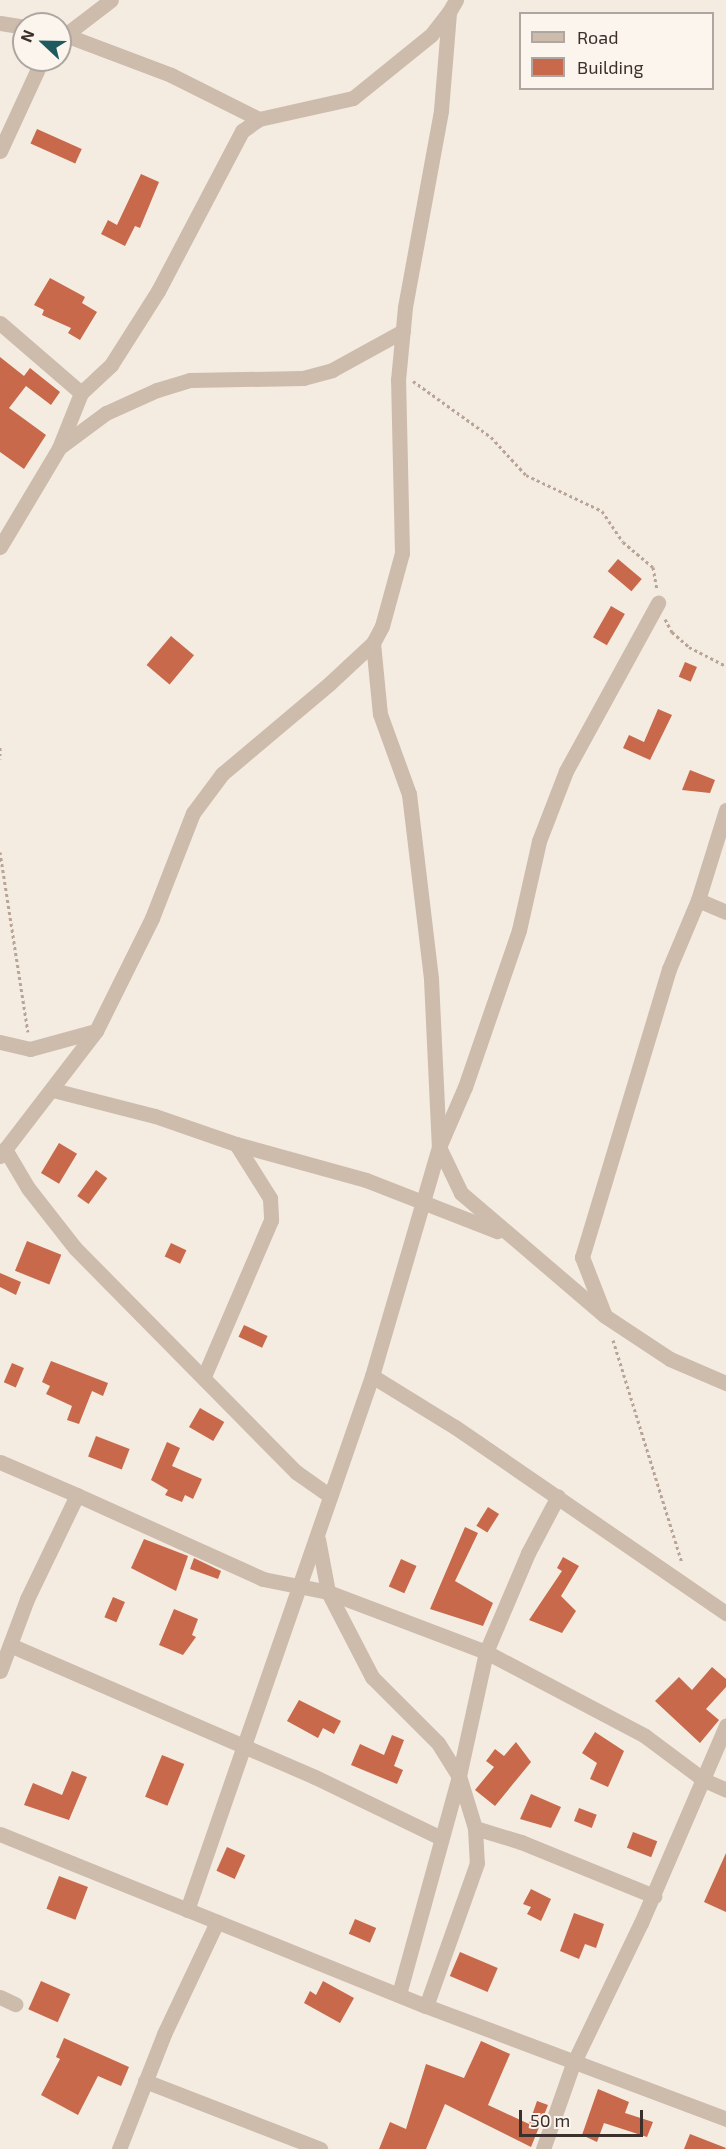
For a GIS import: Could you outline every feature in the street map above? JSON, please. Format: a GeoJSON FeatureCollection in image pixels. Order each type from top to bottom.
{"type":"FeatureCollection","features":[{"type":"Feature","properties":{"kind":"street"},"geometry":{"type":"LineString","coordinates":[[72,28],[111,0]]}},
{"type":"Feature","properties":{"kind":"street"},"geometry":{"type":"LineString","coordinates":[[0,547],[59,447],[81,393],[111,365],[190,236],[237,138],[259,119],[353,98],[431,35],[453,6]]}},
{"type":"Feature","properties":{"kind":"street"},"geometry":{"type":"LineString","coordinates":[[453,6],[441,110],[403,331],[399,371],[402,553],[373,643],[380,714],[409,794],[431,979],[439,1147],[461,1193],[505,1234],[605,1316],[670,1359],[726,1383]]}},
{"type":"Feature","properties":{"kind":"street"},"geometry":{"type":"LineString","coordinates":[[72,39],[171,75],[259,119]]}},
{"type":"Feature","properties":{"kind":"street"},"geometry":{"type":"LineString","coordinates":[[0,151],[36,72]]}},
{"type":"Feature","properties":{"kind":"street"},"geometry":{"type":"LineString","coordinates":[[0,323],[81,393]]}},
{"type":"Feature","properties":{"kind":"street"},"geometry":{"type":"LineString","coordinates":[[59,447],[106,413],[157,390],[190,380],[303,378],[332,370],[403,331]]}},
{"type":"Feature","properties":{"kind":"street"},"geometry":{"type":"LineString","coordinates":[[187,1911],[318,1539],[330,1496],[372,1376],[425,1203],[439,1147],[465,1087],[515,941],[532,885],[539,841],[562,782],[658,603]]}},
{"type":"Feature","properties":{"kind":"street"},"geometry":{"type":"LineString","coordinates":[[330,1496],[296,1472],[204,1376],[75,1248],[3,1152],[53,1090],[96,1031],[152,918],[193,813],[222,774],[373,643]]}},
{"type":"Feature","properties":{"kind":"street"},"geometry":{"type":"LineString","coordinates":[[605,1316],[582,1257],[666,980],[698,900],[726,810]]}},
{"type":"Feature","properties":{"kind":"street"},"geometry":{"type":"LineString","coordinates":[[698,900],[726,912]]}},
{"type":"Feature","properties":{"kind":"street"},"geometry":{"type":"LineString","coordinates":[[0,1042],[30,1049],[96,1031]]}},
{"type":"Feature","properties":{"kind":"street"},"geometry":{"type":"LineString","coordinates":[[53,1090],[155,1116],[236,1144],[366,1180],[505,1234]]}},
{"type":"Feature","properties":{"kind":"street"},"geometry":{"type":"LineString","coordinates":[[204,1376],[270,1220],[270,1198],[236,1144]]}},
{"type":"Feature","properties":{"kind":"street"},"geometry":{"type":"LineString","coordinates":[[372,1376],[558,1497],[689,1589],[726,1612]]}},
{"type":"Feature","properties":{"kind":"street"},"geometry":{"type":"LineString","coordinates":[[0,1461],[263,1579],[328,1592],[486,1652],[645,1736],[704,1780],[726,1790]]}},
{"type":"Feature","properties":{"kind":"street"},"geometry":{"type":"LineString","coordinates":[[0,1671],[77,1495]]}},
{"type":"Feature","properties":{"kind":"street"},"geometry":{"type":"LineString","coordinates":[[399,1994],[459,1776],[486,1652],[528,1553],[558,1497]]}},
{"type":"Feature","properties":{"kind":"street"},"geometry":{"type":"LineString","coordinates":[[318,1539],[328,1592],[372,1677],[438,1743],[459,1776],[475,1828],[477,1863],[426,2006]]}},
{"type":"Feature","properties":{"kind":"street"},"geometry":{"type":"LineString","coordinates":[[10,1645],[246,1747],[441,1838]]}},
{"type":"Feature","properties":{"kind":"street"},"geometry":{"type":"LineString","coordinates":[[543,2149],[573,2064],[654,1896],[726,1726]]}},
{"type":"Feature","properties":{"kind":"street"},"geometry":{"type":"LineString","coordinates":[[475,1828],[521,1842],[654,1896]]}},
{"type":"Feature","properties":{"kind":"street"},"geometry":{"type":"LineString","coordinates":[[0,1834],[573,2064],[726,2119]]}},
{"type":"Feature","properties":{"kind":"street"},"geometry":{"type":"LineString","coordinates":[[119,2149],[145,2081],[216,1922]]}},
{"type":"Feature","properties":{"kind":"street"},"geometry":{"type":"LineString","coordinates":[[0,1997],[15,2004]]}},
{"type":"Feature","properties":{"kind":"street"},"geometry":{"type":"LineString","coordinates":[[145,2081],[320,2149]]}},
{"type":"Feature","properties":{"kind":"path"},"geometry":{"type":"LineString","coordinates":[[399,371],[491,437],[526,475],[602,511],[623,542],[653,567],[658,603],[672,632],[726,666]]}},
{"type":"Feature","properties":{"kind":"path"},"geometry":{"type":"LineString","coordinates":[[0,747],[0,759]]}},
{"type":"Feature","properties":{"kind":"path"},"geometry":{"type":"LineString","coordinates":[[0,852],[30,1049]]}},
{"type":"Feature","properties":{"kind":"path"},"geometry":{"type":"LineString","coordinates":[[605,1316],[656,1465],[689,1589]]}},
{"type":"Feature","properties":{"kind":"building"},"geometry":{"type":"Polygon","coordinates":[[[37,129],[82,149],[75,164],[30,144],[37,129]]]}},
{"type":"Feature","properties":{"kind":"building"},"geometry":{"type":"Polygon","coordinates":[[[141,174],[159,182],[140,228],[135,226],[125,246],[101,234],[108,220],[117,225],[141,174]]]}},
{"type":"Feature","properties":{"kind":"building"},"geometry":{"type":"Polygon","coordinates":[[[50,278],[85,297],[82,303],[97,312],[80,340],[68,333],[71,328],[42,315],[44,310],[34,305],[50,278]]]}},
{"type":"Feature","properties":{"kind":"building"},"geometry":{"type":"Polygon","coordinates":[[[0,357],[24,376],[30,368],[60,392],[51,405],[26,386],[9,408],[46,435],[24,469],[0,452],[0,357]]]}},
{"type":"Feature","properties":{"kind":"building"},"geometry":{"type":"Polygon","coordinates":[[[618,559],[642,579],[631,591],[608,571],[618,559]]]}},
{"type":"Feature","properties":{"kind":"building"},"geometry":{"type":"Polygon","coordinates":[[[611,606],[625,614],[607,645],[593,637],[611,606]]]}},
{"type":"Feature","properties":{"kind":"building"},"geometry":{"type":"Polygon","coordinates":[[[171,636],[194,655],[170,684],[147,665],[171,636]]]}},
{"type":"Feature","properties":{"kind":"building"},"geometry":{"type":"Polygon","coordinates":[[[685,662],[697,667],[691,682],[679,677],[685,662]]]}},
{"type":"Feature","properties":{"kind":"building"},"geometry":{"type":"Polygon","coordinates":[[[658,709],[672,715],[650,760],[623,748],[629,735],[644,742],[658,709]]]}},
{"type":"Feature","properties":{"kind":"building"},"geometry":{"type":"Polygon","coordinates":[[[690,770],[715,780],[710,793],[682,790],[690,770]]]}},
{"type":"Feature","properties":{"kind":"building"},"geometry":{"type":"Polygon","coordinates":[[[59,1143],[77,1154],[59,1184],[41,1173],[59,1143]]]}},
{"type":"Feature","properties":{"kind":"building"},"geometry":{"type":"Polygon","coordinates":[[[96,1170],[107,1178],[89,1204],[77,1196],[96,1170]]]}},
{"type":"Feature","properties":{"kind":"building"},"geometry":{"type":"Polygon","coordinates":[[[27,1241],[61,1255],[49,1285],[15,1271],[27,1241]]]}},
{"type":"Feature","properties":{"kind":"building"},"geometry":{"type":"Polygon","coordinates":[[[171,1243],[186,1250],[180,1264],[165,1257],[171,1243]]]}},
{"type":"Feature","properties":{"kind":"building"},"geometry":{"type":"Polygon","coordinates":[[[0,1273],[21,1282],[16,1295],[0,1287],[0,1273]]]}},
{"type":"Feature","properties":{"kind":"building"},"geometry":{"type":"Polygon","coordinates":[[[244,1325],[268,1336],[262,1348],[239,1337],[244,1325]]]}},
{"type":"Feature","properties":{"kind":"building"},"geometry":{"type":"Polygon","coordinates":[[[51,1361],[108,1383],[103,1396],[92,1391],[79,1424],[67,1420],[72,1406],[46,1394],[50,1386],[42,1382],[51,1361]]]}},
{"type":"Feature","properties":{"kind":"building"},"geometry":{"type":"Polygon","coordinates":[[[12,1363],[24,1368],[16,1387],[4,1382],[12,1363]]]}},
{"type":"Feature","properties":{"kind":"building"},"geometry":{"type":"Polygon","coordinates":[[[200,1408],[224,1422],[213,1441],[189,1427],[200,1408]]]}},
{"type":"Feature","properties":{"kind":"building"},"geometry":{"type":"Polygon","coordinates":[[[96,1436],[130,1449],[122,1469],[88,1457],[96,1436]]]}},
{"type":"Feature","properties":{"kind":"building"},"geometry":{"type":"Polygon","coordinates":[[[167,1442],[180,1448],[172,1466],[202,1479],[193,1499],[185,1495],[182,1502],[165,1495],[168,1490],[151,1480],[167,1442]]]}},
{"type":"Feature","properties":{"kind":"building"},"geometry":{"type":"Polygon","coordinates":[[[488,1507],[499,1514],[487,1533],[476,1526],[488,1507]]]}},
{"type":"Feature","properties":{"kind":"building"},"geometry":{"type":"Polygon","coordinates":[[[465,1527],[478,1533],[455,1581],[493,1603],[483,1626],[430,1609],[465,1527]]]}},
{"type":"Feature","properties":{"kind":"building"},"geometry":{"type":"Polygon","coordinates":[[[144,1539],[188,1556],[176,1591],[131,1568],[144,1539]]]}},
{"type":"Feature","properties":{"kind":"building"},"geometry":{"type":"Polygon","coordinates":[[[563,1557],[579,1566],[561,1596],[576,1611],[562,1633],[529,1620],[562,1571],[557,1568],[563,1557]]]}},
{"type":"Feature","properties":{"kind":"building"},"geometry":{"type":"Polygon","coordinates":[[[194,1558],[221,1571],[218,1579],[190,1569],[194,1558]]]}},
{"type":"Feature","properties":{"kind":"building"},"geometry":{"type":"Polygon","coordinates":[[[401,1559],[417,1566],[404,1593],[389,1586],[401,1559]]]}},
{"type":"Feature","properties":{"kind":"building"},"geometry":{"type":"Polygon","coordinates":[[[113,1597],[125,1602],[116,1622],[104,1617],[113,1597]]]}},
{"type":"Feature","properties":{"kind":"building"},"geometry":{"type":"Polygon","coordinates":[[[174,1609],[198,1619],[192,1635],[196,1637],[183,1655],[159,1645],[174,1609]]]}},
{"type":"Feature","properties":{"kind":"building"},"geometry":{"type":"Polygon","coordinates":[[[712,1667],[726,1679],[726,1687],[706,1709],[719,1720],[700,1743],[655,1701],[679,1677],[692,1690],[712,1667]]]}},
{"type":"Feature","properties":{"kind":"building"},"geometry":{"type":"Polygon","coordinates":[[[299,1700],[341,1721],[334,1734],[323,1728],[318,1738],[287,1721],[299,1700]]]}},
{"type":"Feature","properties":{"kind":"building"},"geometry":{"type":"Polygon","coordinates":[[[595,1732],[624,1751],[608,1787],[590,1779],[597,1763],[582,1753],[595,1732]]]}},
{"type":"Feature","properties":{"kind":"building"},"geometry":{"type":"Polygon","coordinates":[[[392,1735],[404,1740],[394,1766],[403,1770],[397,1784],[351,1765],[360,1744],[384,1755],[392,1735]]]}},
{"type":"Feature","properties":{"kind":"building"},"geometry":{"type":"Polygon","coordinates":[[[516,1742],[531,1762],[495,1806],[475,1790],[494,1767],[486,1761],[495,1749],[504,1756],[516,1742]]]}},
{"type":"Feature","properties":{"kind":"building"},"geometry":{"type":"Polygon","coordinates":[[[162,1755],[184,1764],[167,1806],[145,1797],[162,1755]]]}},
{"type":"Feature","properties":{"kind":"building"},"geometry":{"type":"Polygon","coordinates":[[[72,1771],[87,1777],[69,1820],[24,1805],[33,1783],[62,1795],[72,1771]]]}},
{"type":"Feature","properties":{"kind":"building"},"geometry":{"type":"Polygon","coordinates":[[[531,1794],[561,1807],[551,1828],[520,1819],[531,1794]]]}},
{"type":"Feature","properties":{"kind":"building"},"geometry":{"type":"Polygon","coordinates":[[[579,1808],[597,1815],[592,1828],[574,1821],[579,1808]]]}},
{"type":"Feature","properties":{"kind":"building"},"geometry":{"type":"Polygon","coordinates":[[[633,1832],[657,1841],[651,1857],[627,1848],[633,1832]]]}},
{"type":"Feature","properties":{"kind":"building"},"geometry":{"type":"Polygon","coordinates":[[[227,1847],[245,1855],[235,1879],[216,1871],[227,1847]]]}},
{"type":"Feature","properties":{"kind":"building"},"geometry":{"type":"Polygon","coordinates":[[[726,1853],[726,1912],[704,1902],[726,1853]]]}},
{"type":"Feature","properties":{"kind":"building"},"geometry":{"type":"Polygon","coordinates":[[[59,1876],[88,1887],[75,1920],[46,1909],[59,1876]]]}},
{"type":"Feature","properties":{"kind":"building"},"geometry":{"type":"Polygon","coordinates":[[[531,1889],[551,1899],[541,1921],[527,1914],[531,1907],[523,1904],[531,1889]]]}},
{"type":"Feature","properties":{"kind":"building"},"geometry":{"type":"Polygon","coordinates":[[[574,1913],[604,1924],[596,1948],[585,1944],[579,1959],[560,1951],[574,1913]]]}},
{"type":"Feature","properties":{"kind":"building"},"geometry":{"type":"Polygon","coordinates":[[[355,1919],[376,1928],[370,1943],[349,1934],[355,1919]]]}},
{"type":"Feature","properties":{"kind":"building"},"geometry":{"type":"Polygon","coordinates":[[[460,1952],[498,1968],[488,1992],[450,1976],[460,1952]]]}},
{"type":"Feature","properties":{"kind":"building"},"geometry":{"type":"Polygon","coordinates":[[[41,1981],[70,1994],[58,2022],[28,2009],[41,1981]]]}},
{"type":"Feature","properties":{"kind":"building"},"geometry":{"type":"Polygon","coordinates":[[[323,1981],[354,1998],[340,2023],[304,2003],[310,1991],[316,1995],[323,1981]]]}},
{"type":"Feature","properties":{"kind":"building"},"geometry":{"type":"Polygon","coordinates":[[[64,2038],[129,2067],[121,2086],[98,2076],[78,2115],[41,2095],[60,2059],[56,2057],[64,2038]]]}},
{"type":"Feature","properties":{"kind":"building"},"geometry":{"type":"Polygon","coordinates":[[[481,2041],[510,2054],[488,2105],[529,2124],[537,2101],[548,2105],[531,2147],[445,2104],[426,2149],[379,2149],[390,2122],[406,2129],[426,2064],[464,2078],[481,2041]]]}},
{"type":"Feature","properties":{"kind":"building"},"geometry":{"type":"Polygon","coordinates":[[[598,2089],[629,2102],[625,2113],[653,2122],[647,2137],[604,2123],[597,2142],[582,2135],[598,2089]]]}},
{"type":"Feature","properties":{"kind":"building"},"geometry":{"type":"Polygon","coordinates":[[[690,2134],[726,2148],[684,2149],[690,2134]]]}}]}
